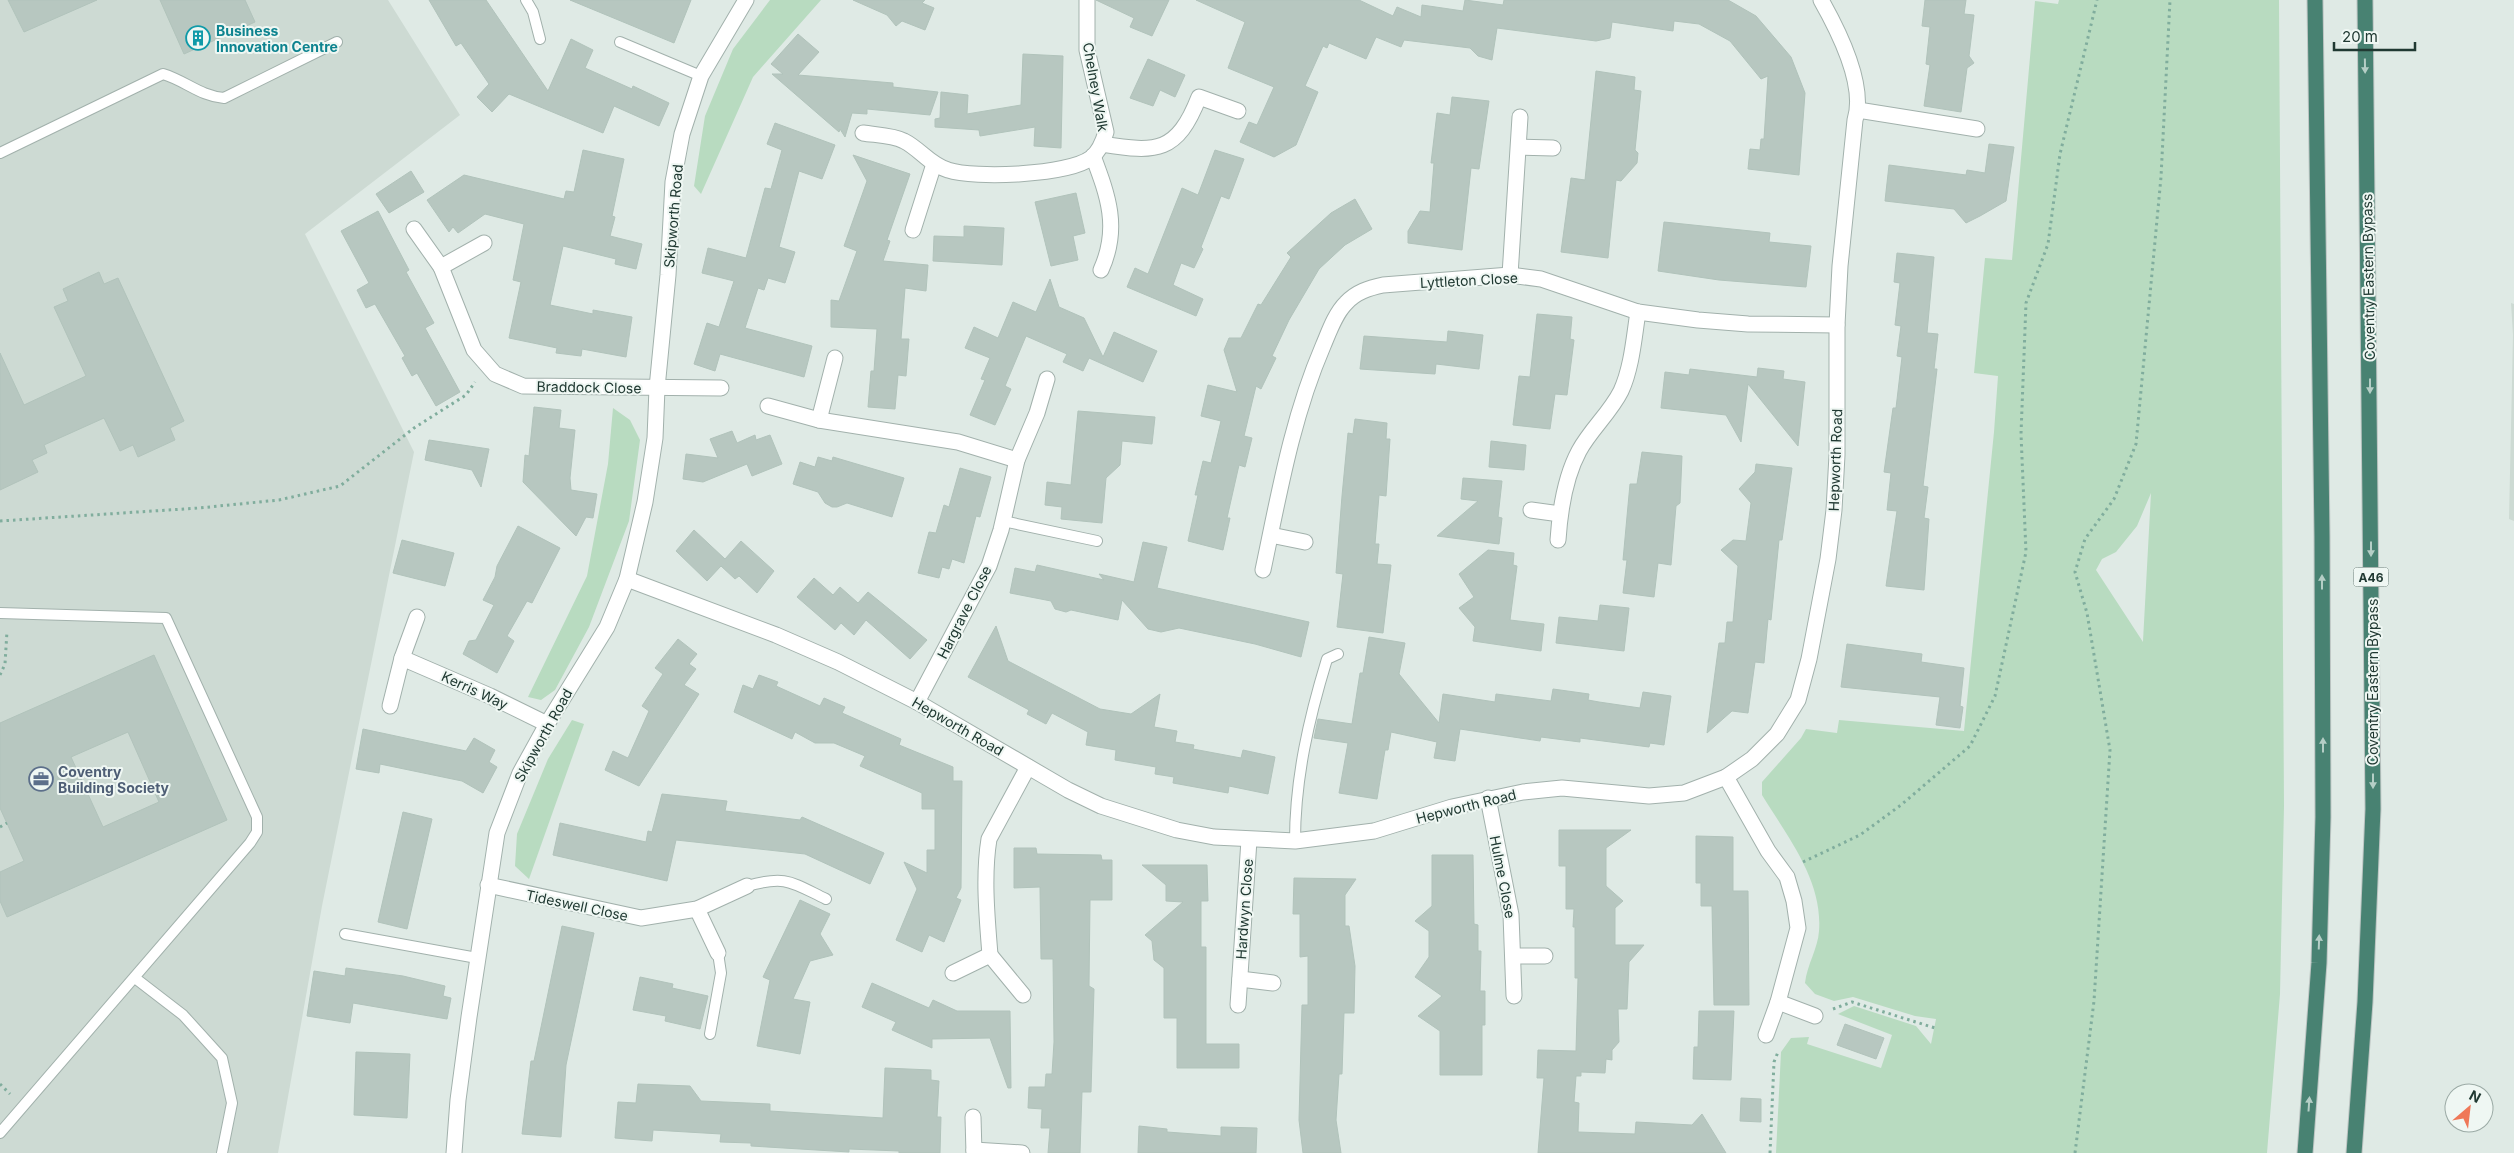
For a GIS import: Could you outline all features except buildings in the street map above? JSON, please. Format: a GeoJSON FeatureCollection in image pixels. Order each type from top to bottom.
{"type":"FeatureCollection","features":[{"type":"Feature","properties":{"kind":"highway"},"geometry":{"type":"LineString","coordinates":[[2305,1153],[2319,963],[2323,817],[2322,546],[2315,0]]}},
{"type":"Feature","properties":{"kind":"highway","name":"Coventry Eastern Bypass"},"geometry":{"type":"LineString","coordinates":[[2354,1153],[2365,1002],[2373,809],[2365,0]]}},
{"type":"Feature","properties":{"kind":"street","name":"Skipworth Road"},"geometry":{"type":"LineString","coordinates":[[454,1153],[458,1100],[477,958],[497,833],[520,773],[547,724],[607,626],[627,579],[645,502],[655,438],[657,388],[668,275],[673,182],[682,134],[701,76],[746,0]]}},
{"type":"Feature","properties":{"kind":"street","name":"Chelney Walk"},"geometry":{"type":"LineString","coordinates":[[1087,0],[1087,50],[1106,132],[1098,150],[1110,216],[1111,244],[1101,270]]}},
{"type":"Feature","properties":{"kind":"street","name":"Hepworth Road"},"geometry":{"type":"LineString","coordinates":[[627,579],[776,635],[838,662],[917,702],[1101,806],[1132,818],[1214,837],[1295,841],[1374,831],[1488,798],[1562,788],[1649,796],[1684,793],[1726,777],[1752,759],[1777,734],[1798,700],[1809,659],[1828,559],[1834,510],[1837,455],[1837,325],[1842,247],[1858,110],[1851,63],[1821,0]]}},
{"type":"Feature","properties":{"kind":"street","name":"Chelney Walk"},"geometry":{"type":"LineString","coordinates":[[1098,150],[1164,146],[1181,132],[1192,116],[1199,97],[1238,111]]}},
{"type":"Feature","properties":{"kind":"street"},"geometry":{"type":"LineString","coordinates":[[1858,110],[1977,129]]}},
{"type":"Feature","properties":{"kind":"street"},"geometry":{"type":"LineString","coordinates":[[1510,275],[1520,117]]}},
{"type":"Feature","properties":{"kind":"street"},"geometry":{"type":"LineString","coordinates":[[862,133],[902,140],[934,164],[949,171],[977,175],[1029,174],[1075,165],[1098,150]]}},
{"type":"Feature","properties":{"kind":"street"},"geometry":{"type":"LineString","coordinates":[[1519,147],[1553,148]]}},
{"type":"Feature","properties":{"kind":"street"},"geometry":{"type":"LineString","coordinates":[[913,230],[934,164]]}},
{"type":"Feature","properties":{"kind":"street","name":"Braddock Close"},"geometry":{"type":"LineString","coordinates":[[414,229],[441,267],[474,350],[495,374],[524,386],[657,388]]}},
{"type":"Feature","properties":{"kind":"street"},"geometry":{"type":"LineString","coordinates":[[441,267],[484,244]]}},
{"type":"Feature","properties":{"kind":"street","name":"Lyttleton Close"},"geometry":{"type":"LineString","coordinates":[[1264,570],[1288,452],[1303,398],[1333,322],[1346,303],[1362,290],[1383,285],[1510,275],[1541,279],[1638,312],[1748,324],[1837,325]]}},
{"type":"Feature","properties":{"kind":"street"},"geometry":{"type":"LineString","coordinates":[[1558,540],[1560,514],[1569,476],[1579,450],[1613,406],[1622,388],[1638,312]]}},
{"type":"Feature","properties":{"kind":"street"},"geometry":{"type":"LineString","coordinates":[[819,420],[834,358]]}},
{"type":"Feature","properties":{"kind":"street","name":"Hargrave Close"},"geometry":{"type":"LineString","coordinates":[[917,702],[989,566],[1003,521],[1017,460],[1037,413],[1047,379]]}},
{"type":"Feature","properties":{"kind":"street"},"geometry":{"type":"LineString","coordinates":[[657,388],[721,388]]}},
{"type":"Feature","properties":{"kind":"street"},"geometry":{"type":"LineString","coordinates":[[768,406],[819,420],[958,442],[1017,460]]}},
{"type":"Feature","properties":{"kind":"street"},"geometry":{"type":"LineString","coordinates":[[1531,510],[1560,514]]}},
{"type":"Feature","properties":{"kind":"street"},"geometry":{"type":"LineString","coordinates":[[1271,534],[1305,542]]}},
{"type":"Feature","properties":{"kind":"street"},"geometry":{"type":"LineString","coordinates":[[390,706],[402,658],[417,616]]}},
{"type":"Feature","properties":{"kind":"street","name":"Kerris Way"},"geometry":{"type":"LineString","coordinates":[[402,658],[490,696],[547,724]]}},
{"type":"Feature","properties":{"kind":"street"},"geometry":{"type":"LineString","coordinates":[[1023,995],[990,954],[987,911],[987,852],[989,839],[1028,766]]}},
{"type":"Feature","properties":{"kind":"street"},"geometry":{"type":"LineString","coordinates":[[1726,777],[1782,871],[1794,901],[1798,928],[1778,1002],[1766,1035]]}},
{"type":"Feature","properties":{"kind":"street","name":"Hulme Close"},"geometry":{"type":"LineString","coordinates":[[1488,798],[1511,914],[1514,996]]}},
{"type":"Feature","properties":{"kind":"street","name":"Hardwyn Close"},"geometry":{"type":"LineString","coordinates":[[1238,1005],[1249,840]]}},
{"type":"Feature","properties":{"kind":"street","name":"Tideswell Close"},"geometry":{"type":"LineString","coordinates":[[488,885],[641,918],[696,909],[747,886]]}},
{"type":"Feature","properties":{"kind":"street"},"geometry":{"type":"LineString","coordinates":[[696,909],[718,953]]}},
{"type":"Feature","properties":{"kind":"street"},"geometry":{"type":"LineString","coordinates":[[953,973],[990,954]]}},
{"type":"Feature","properties":{"kind":"street"},"geometry":{"type":"LineString","coordinates":[[1514,956],[1545,956]]}},
{"type":"Feature","properties":{"kind":"street","name":"Hardwyn Close"},"geometry":{"type":"LineString","coordinates":[[1240,978],[1273,983]]}},
{"type":"Feature","properties":{"kind":"street"},"geometry":{"type":"LineString","coordinates":[[1778,1002],[1814,1016]]}},
{"type":"Feature","properties":{"kind":"street"},"geometry":{"type":"LineString","coordinates":[[973,1117],[974,1152],[1022,1153]]}},
{"type":"Feature","properties":{"kind":"lane"},"geometry":{"type":"LineString","coordinates":[[526,0],[533,12],[540,40]]}},
{"type":"Feature","properties":{"kind":"lane"},"geometry":{"type":"LineString","coordinates":[[0,153],[163,74],[176,78],[208,96],[224,98],[337,42]]}},
{"type":"Feature","properties":{"kind":"lane"},"geometry":{"type":"LineString","coordinates":[[620,42],[701,76]]}},
{"type":"Feature","properties":{"kind":"lane"},"geometry":{"type":"LineString","coordinates":[[1003,521],[1097,541]]}},
{"type":"Feature","properties":{"kind":"lane"},"geometry":{"type":"LineString","coordinates":[[0,1133],[250,843],[257,832],[258,818],[166,618],[4,613]]}},
{"type":"Feature","properties":{"kind":"lane"},"geometry":{"type":"LineString","coordinates":[[1295,841],[1299,774],[1314,702],[1327,659],[1338,654]]}},
{"type":"Feature","properties":{"kind":"lane"},"geometry":{"type":"LineString","coordinates":[[747,886],[773,879],[790,882],[826,898]]}},
{"type":"Feature","properties":{"kind":"lane"},"geometry":{"type":"LineString","coordinates":[[345,934],[477,958]]}},
{"type":"Feature","properties":{"kind":"lane"},"geometry":{"type":"LineString","coordinates":[[710,1034],[721,973],[718,953]]}},
{"type":"Feature","properties":{"kind":"lane"},"geometry":{"type":"LineString","coordinates":[[135,978],[183,1015],[222,1058],[232,1103],[222,1153]]}},
{"type":"Feature","properties":{"kind":"path"},"geometry":{"type":"LineString","coordinates":[[1782,871],[1819,856],[1860,835],[1901,805],[1970,746],[1995,696],[2026,552],[2021,434],[2026,303],[2048,244],[2060,154],[2097,0]]}},
{"type":"Feature","properties":{"kind":"path"},"geometry":{"type":"LineString","coordinates":[[2075,1153],[2094,1001],[2110,750],[2088,613],[2075,572],[2085,539],[2114,499],[2136,444],[2161,177],[2170,0]]}},
{"type":"Feature","properties":{"kind":"path"},"geometry":{"type":"LineString","coordinates":[[0,521],[278,500],[340,486],[414,428],[466,396],[488,366]]}},
{"type":"Feature","properties":{"kind":"path"},"geometry":{"type":"LineString","coordinates":[[0,675],[5,664],[4,613]]}},
{"type":"Feature","properties":{"kind":"path"},"geometry":{"type":"LineString","coordinates":[[0,827],[7,823]]}},
{"type":"Feature","properties":{"kind":"path"},"geometry":{"type":"LineString","coordinates":[[1814,1016],[1852,1002],[1935,1028]]}},
{"type":"Feature","properties":{"kind":"path"},"geometry":{"type":"LineString","coordinates":[[1770,1153],[1774,1062],[1781,1046]]}},
{"type":"Feature","properties":{"kind":"shaded area"},"geometry":{"type":"Polygon","coordinates":[[[0,0],[388,0],[460,115],[305,234],[414,452],[322,906],[278,1153],[0,1153],[0,0]]]}},
{"type":"Feature","properties":{"kind":"shaded area"},"geometry":{"type":"Polygon","coordinates":[[[2511,303],[2514,304],[2514,521],[2509,519],[2513,335],[2511,303]]]}},
{"type":"Feature","properties":{"kind":"green space"},"geometry":{"type":"Polygon","coordinates":[[[770,0],[821,0],[753,77],[701,194],[694,186],[705,116],[733,49],[770,0]]]}},
{"type":"Feature","properties":{"kind":"green space"},"geometry":{"type":"Polygon","coordinates":[[[2059,0],[2279,0],[2284,806],[2280,994],[2267,1153],[1776,1153],[1781,1052],[1791,1038],[1809,1037],[1807,1044],[1881,1068],[1892,1035],[1838,1014],[1854,1006],[1916,1026],[1931,1044],[1936,1019],[1915,1016],[1853,997],[1834,1001],[1815,994],[1805,983],[1817,944],[1819,912],[1809,876],[1792,843],[1762,795],[1762,782],[1801,738],[1806,729],[1837,733],[1839,720],[1964,731],[1998,376],[1974,373],[1985,258],[2012,260],[2035,1],[2058,4],[2059,0]],[[2151,493],[2137,526],[2116,552],[2102,559],[2096,570],[2143,642],[2151,493]]]}},
{"type":"Feature","properties":{"kind":"green space"},"geometry":{"type":"Polygon","coordinates":[[[613,408],[630,420],[640,440],[629,521],[589,627],[555,690],[541,700],[528,697],[587,576],[608,464],[613,408]]]}},
{"type":"Feature","properties":{"kind":"green space"},"geometry":{"type":"Polygon","coordinates":[[[572,720],[584,724],[529,879],[515,866],[517,834],[548,759],[572,720]]]}},
{"type":"Feature","properties":{"kind":"place","name":"Business Innovation Centre"},"geometry":{"type":"Point","coordinates":[198,38]}},
{"type":"Feature","properties":{"kind":"place","name":"Coventry Building Society"},"geometry":{"type":"Point","coordinates":[41,779]}}]}
